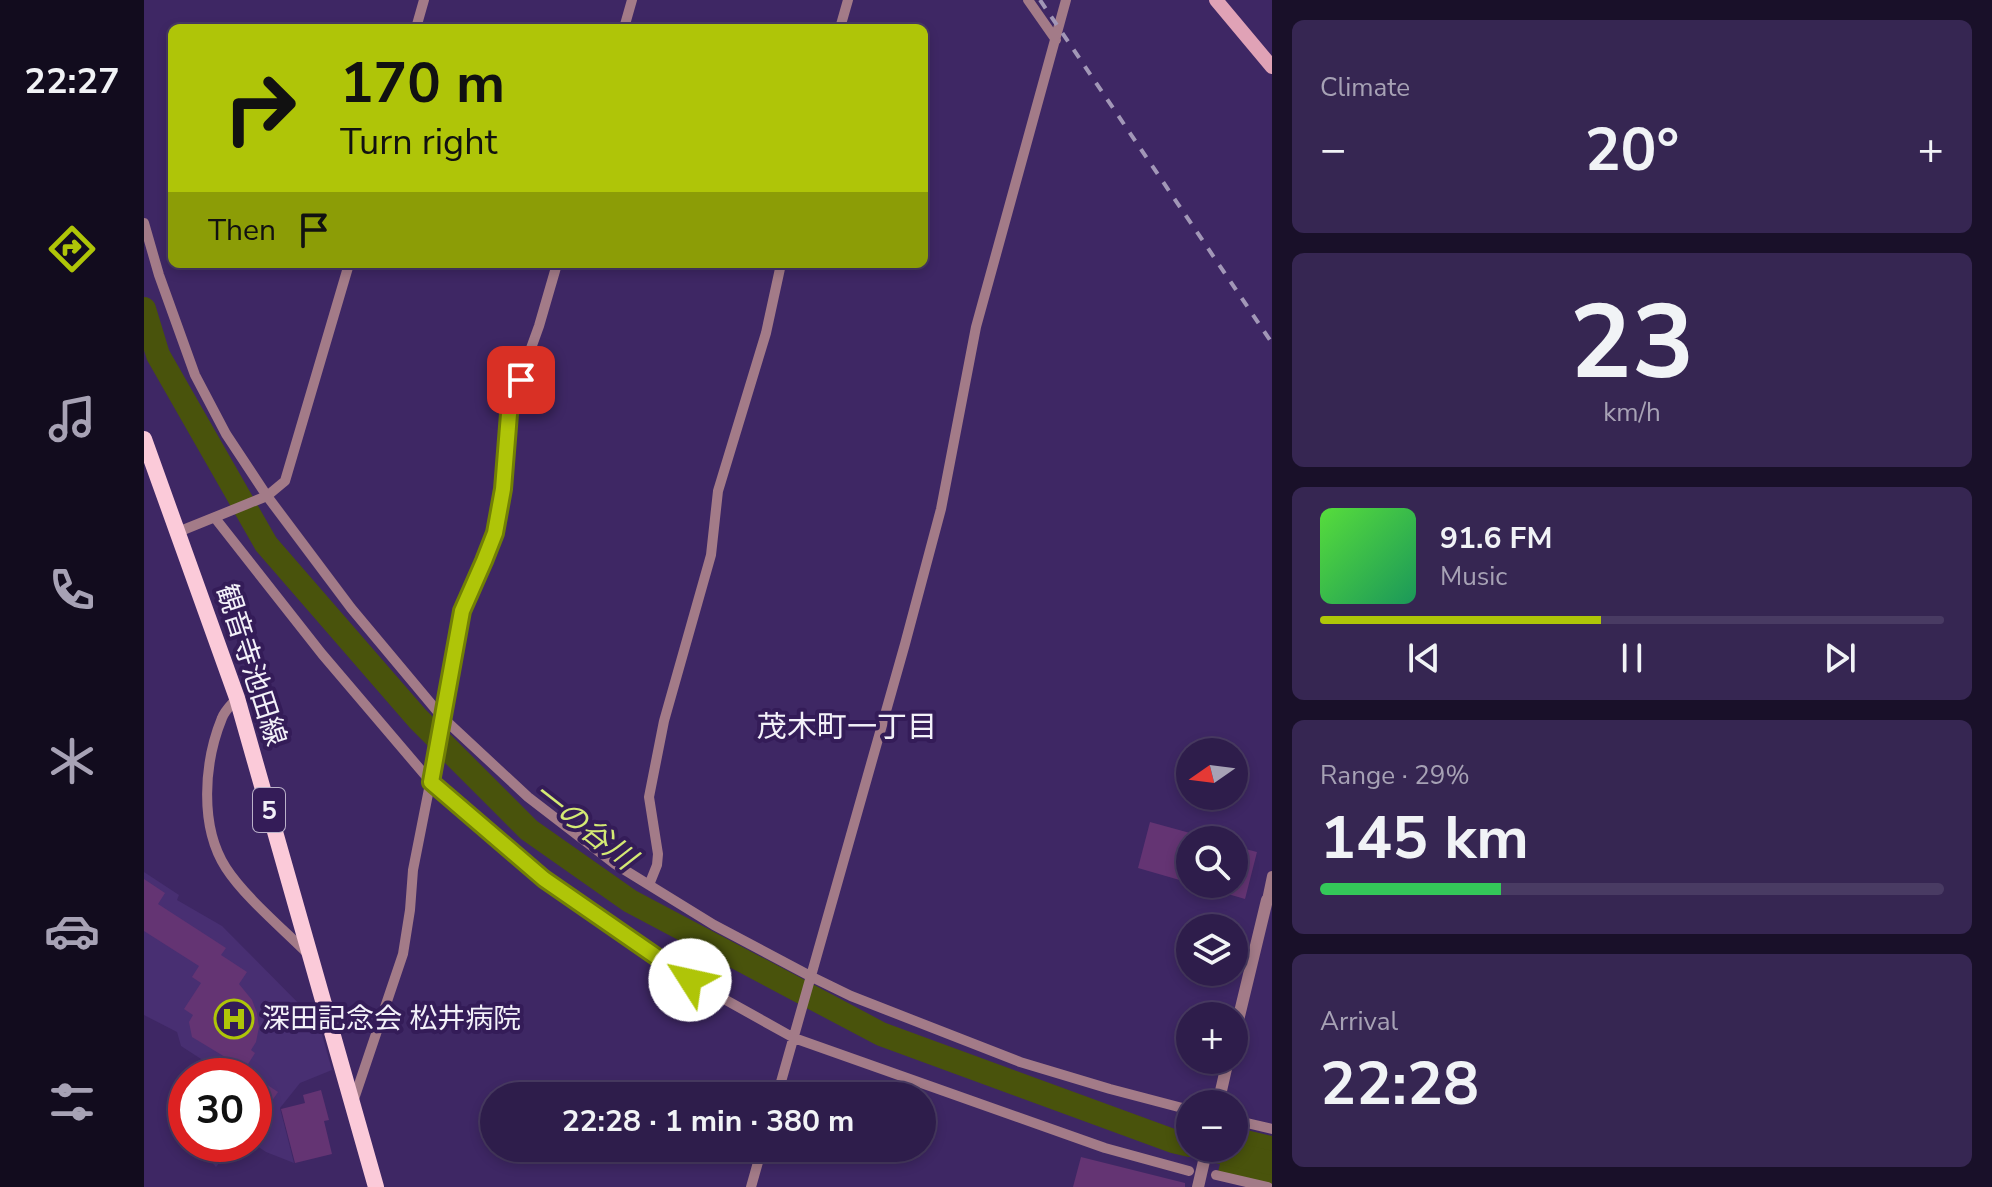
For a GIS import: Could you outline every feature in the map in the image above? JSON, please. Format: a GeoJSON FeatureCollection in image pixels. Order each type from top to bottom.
{"type":"FeatureCollection","features":[{"type":"Feature","properties":{"kind":"main road"},"geometry":{"type":"LineString","coordinates":[[1216,0],[1272,67]]}},
{"type":"Feature","properties":{"kind":"main road","name":"観音寺池田線"},"geometry":{"type":"LineString","coordinates":[[144,439],[237,698],[376,1187]]}},
{"type":"Feature","properties":{"kind":"street"},"geometry":{"type":"LineString","coordinates":[[417,24],[424,0]]}},
{"type":"Feature","properties":{"kind":"street"},"geometry":{"type":"LineString","coordinates":[[625,24],[632,0]]}},
{"type":"Feature","properties":{"kind":"street"},"geometry":{"type":"LineString","coordinates":[[841,24],[848,0]]}},
{"type":"Feature","properties":{"kind":"street"},"geometry":{"type":"LineString","coordinates":[[1028,0],[1056,40]]}},
{"type":"Feature","properties":{"kind":"street"},"geometry":{"type":"LineString","coordinates":[[781,1082],[933,539],[956,438],[976,327],[1066,0]]}},
{"type":"Feature","properties":{"kind":"street"},"geometry":{"type":"LineString","coordinates":[[144,223],[195,375],[226,434],[267,496],[351,608],[443,718],[528,797],[615,864],[649,885],[714,925],[851,996],[1020,1062],[1176,1106]]}},
{"type":"Feature","properties":{"kind":"street"},"geometry":{"type":"LineString","coordinates":[[178,532],[267,496],[285,481],[348,268]]}},
{"type":"Feature","properties":{"kind":"street"},"geometry":{"type":"LineString","coordinates":[[352,1104],[403,954],[413,870],[462,611],[495,533],[512,401],[556,268]]}},
{"type":"Feature","properties":{"kind":"street"},"geometry":{"type":"LineString","coordinates":[[649,885],[658,854],[649,797],[664,721],[711,555],[718,491],[766,333],[780,268]]}},
{"type":"Feature","properties":{"kind":"street"},"geometry":{"type":"LineString","coordinates":[[215,518],[322,654],[431,782],[544,879],[690,980],[794,1038],[1105,1148],[1195,1171]]}},
{"type":"Feature","properties":{"kind":"street"},"geometry":{"type":"LineString","coordinates":[[237,698],[223,715],[206,776],[214,842],[224,866],[238,884],[310,957]]}},
{"type":"Feature","properties":{"kind":"street"},"geometry":{"type":"LineString","coordinates":[[1242,1002],[1272,879]]}},
{"type":"Feature","properties":{"kind":"street"},"geometry":{"type":"LineString","coordinates":[[1248,1123],[1272,1129]]}},
{"type":"Feature","properties":{"kind":"street"},"geometry":{"type":"LineString","coordinates":[[751,1187],[758,1162]]}},
{"type":"Feature","properties":{"kind":"street"},"geometry":{"type":"LineString","coordinates":[[1198,1187],[1195,1171],[1200,1162]]}},
{"type":"Feature","properties":{"kind":"street"},"geometry":{"type":"LineString","coordinates":[[1216,1175],[1268,1187]]}},
{"type":"Feature","properties":{"kind":"shaded area","name":"深田記念会 松井病院"},"geometry":{"type":"Polygon","coordinates":[[[144,872],[179,895],[177,900],[222,926],[319,1024],[332,1070],[300,1083],[280,1108],[294,1163],[272,1154],[272,1058],[200,1058],[181,1046],[177,1032],[144,1015],[144,872]]]}},
{"type":"Feature","properties":{"kind":"shaded area"},"geometry":{"type":"Polygon","coordinates":[[[1248,1130],[1272,1136],[1272,1184],[1218,1172],[1220,1162],[1248,1162],[1248,1130]]]}},
{"type":"Feature","properties":{"kind":"building"},"geometry":{"type":"Polygon","coordinates":[[[1150,822],[1176,829],[1176,879],[1138,868],[1150,822]]]}},
{"type":"Feature","properties":{"kind":"building"},"geometry":{"type":"Polygon","coordinates":[[[1248,850],[1257,852],[1248,887],[1248,850]]]}},
{"type":"Feature","properties":{"kind":"building"},"geometry":{"type":"Polygon","coordinates":[[[144,879],[165,893],[158,904],[226,948],[221,955],[247,972],[239,984],[252,1000],[259,1027],[251,1050],[255,1053],[252,1058],[227,1058],[192,1037],[189,1022],[193,1015],[184,1009],[201,983],[192,977],[199,966],[144,931],[144,879]]]}},
{"type":"Feature","properties":{"kind":"building"},"geometry":{"type":"Polygon","coordinates":[[[321,1090],[329,1120],[324,1121],[332,1154],[295,1163],[281,1109],[305,1103],[303,1095],[321,1090]]]}},
{"type":"Feature","properties":{"kind":"building"},"geometry":{"type":"Polygon","coordinates":[[[1081,1157],[1185,1183],[1185,1187],[1073,1187],[1081,1157]]]}},
{"type":"Feature","properties":{"kind":"waterway","name":"一の谷川"},"geometry":{"type":"LineString","coordinates":[[144,309],[158,355],[266,544],[418,719],[529,830],[630,901],[881,1034],[1176,1142]]}},
{"type":"Feature","properties":{"kind":"waterway","name":"一の谷川"},"geometry":{"type":"LineString","coordinates":[[1248,1158],[1272,1163]]}},
{"type":"Feature","properties":{"kind":"railway"},"geometry":{"type":"LineString","coordinates":[[1040,0],[1272,343]]}},
{"type":"Feature","properties":{"kind":"place","name":"深田記念会 松井病院"},"geometry":{"type":"Point","coordinates":[234,1019]}},
{"type":"Feature","properties":{"kind":"district","name":"茂木町一丁目"},"geometry":{"type":"Point","coordinates":[847,727]}},
{"type":"Feature","properties":{"kind":"route"},"geometry":{"type":"LineString","coordinates":[[521,380],[509,414],[503,489],[495,533],[462,611],[431,782],[544,879],[690,980]]}}]}
